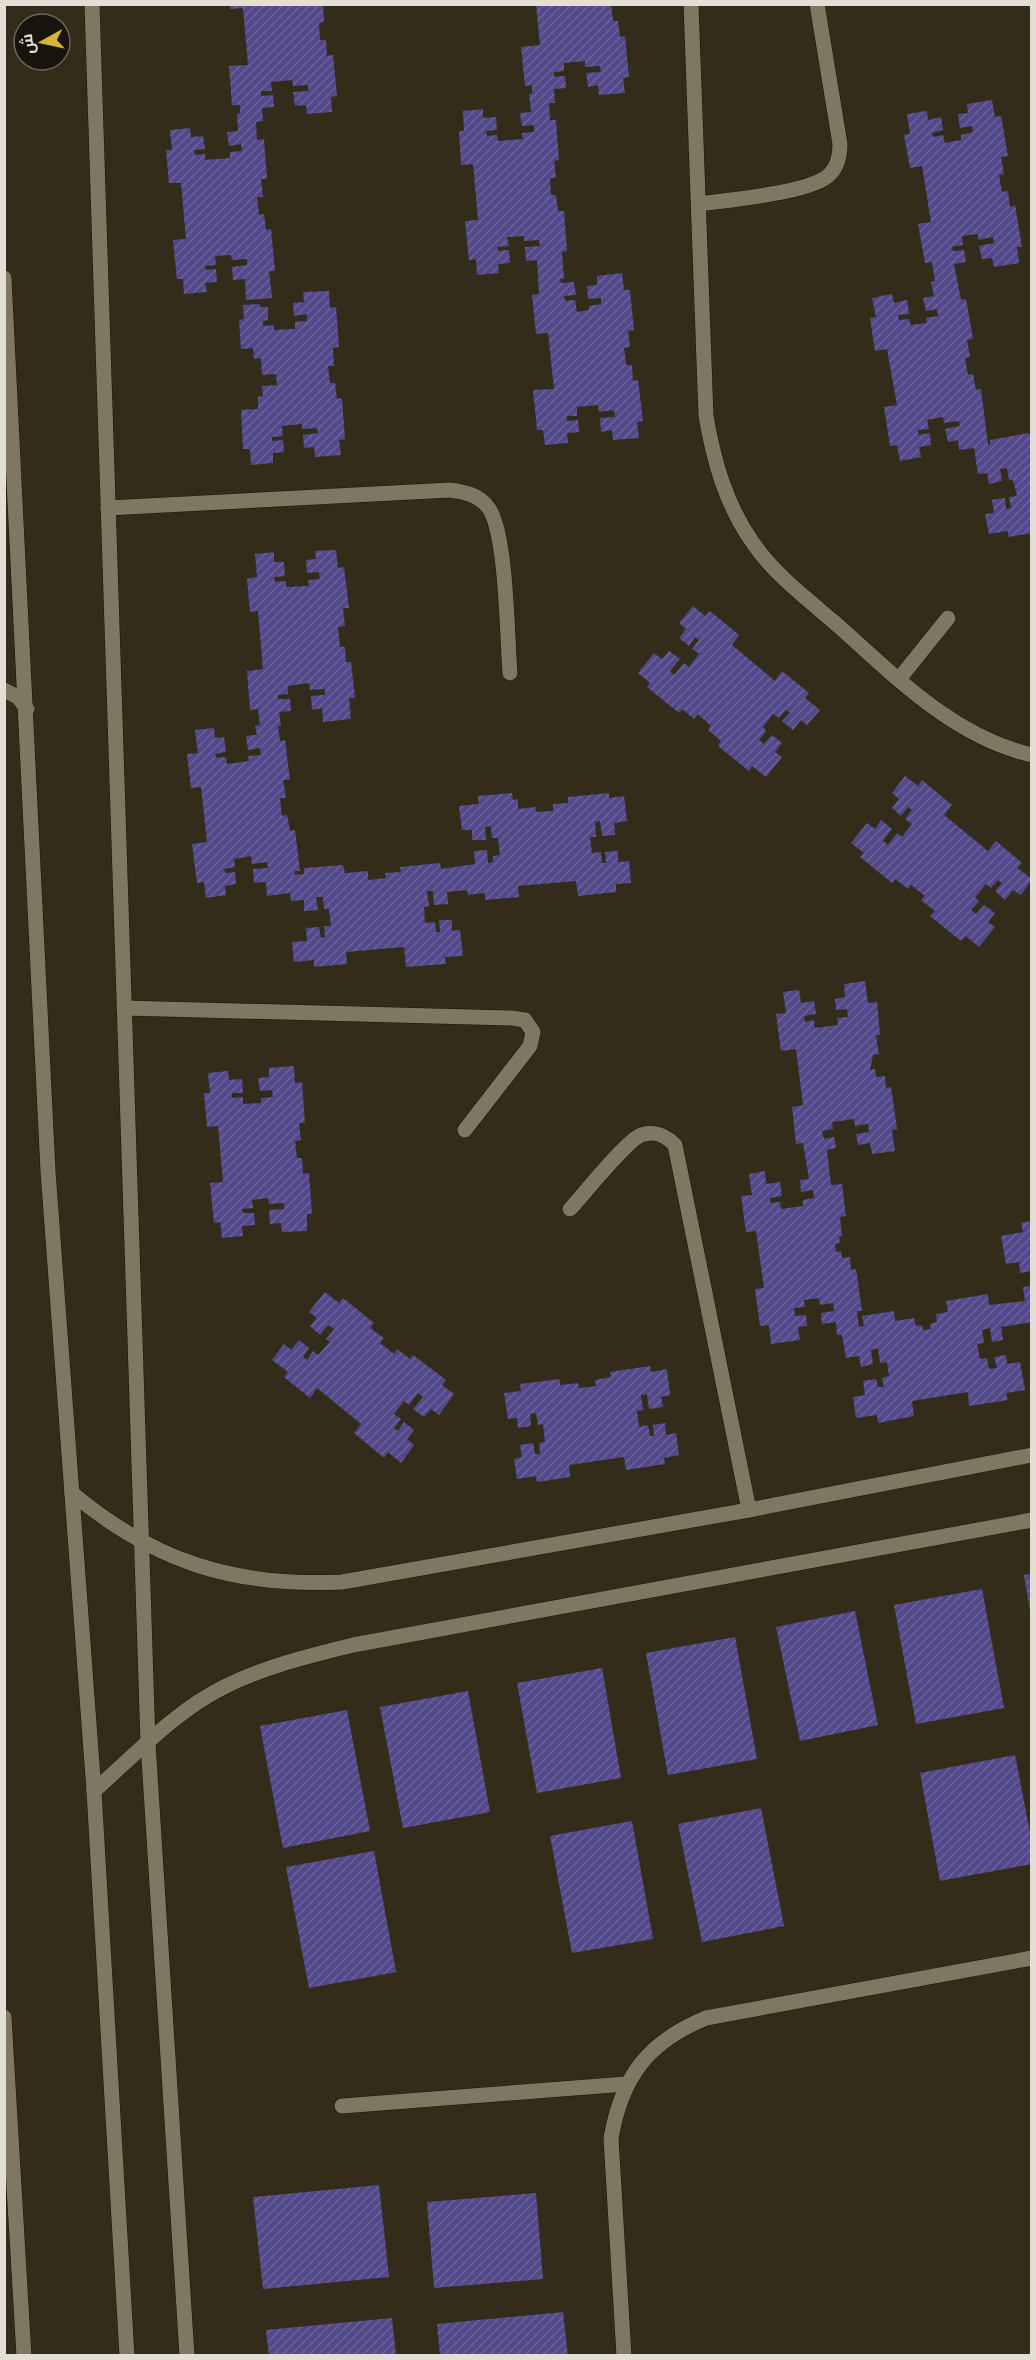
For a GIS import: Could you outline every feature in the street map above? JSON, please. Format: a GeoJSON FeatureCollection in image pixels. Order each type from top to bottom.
{"type":"FeatureCollection","features":[{"type":"Feature","properties":{"kind":"street"},"geometry":{"type":"LineString","coordinates":[[92,4],[148,1743],[187,2355]]}},
{"type":"Feature","properties":{"kind":"street"},"geometry":{"type":"LineString","coordinates":[[691,4],[706,416],[714,462],[730,504],[753,544],[784,578],[899,679],[957,724],[986,740],[1032,755]]}},
{"type":"Feature","properties":{"kind":"street"},"geometry":{"type":"LineString","coordinates":[[699,204],[809,186],[820,182],[836,165],[840,144],[817,4]]}},
{"type":"Feature","properties":{"kind":"street"},"geometry":{"type":"LineString","coordinates":[[4,278],[48,1171],[93,1791],[127,2355]]}},
{"type":"Feature","properties":{"kind":"street"},"geometry":{"type":"LineString","coordinates":[[108,508],[450,490],[464,492],[488,506],[499,531],[510,673]]}},
{"type":"Feature","properties":{"kind":"street"},"geometry":{"type":"LineString","coordinates":[[899,679],[948,618]]}},
{"type":"Feature","properties":{"kind":"street"},"geometry":{"type":"LineString","coordinates":[[4,690],[18,697],[27,709]]}},
{"type":"Feature","properties":{"kind":"street"},"geometry":{"type":"LineString","coordinates":[[124,1008],[525,1020],[533,1032],[530,1046],[465,1130]]}},
{"type":"Feature","properties":{"kind":"street"},"geometry":{"type":"LineString","coordinates":[[570,1209],[636,1138],[644,1134],[660,1134],[675,1144],[748,1510]]}},
{"type":"Feature","properties":{"kind":"street"},"geometry":{"type":"LineString","coordinates":[[72,1493],[105,1521],[142,1543],[180,1561],[220,1574],[261,1581],[302,1584],[342,1582],[748,1510],[1032,1455]]}},
{"type":"Feature","properties":{"kind":"street"},"geometry":{"type":"LineString","coordinates":[[93,1791],[188,1709],[225,1686],[309,1656],[364,1643],[1032,1520]]}},
{"type":"Feature","properties":{"kind":"street"},"geometry":{"type":"LineString","coordinates":[[624,2355],[611,2138],[616,2110],[626,2084],[642,2061],[661,2042],[682,2028],[706,2018],[1032,1958]]}},
{"type":"Feature","properties":{"kind":"street"},"geometry":{"type":"LineString","coordinates":[[4,2017],[24,2355]]}},
{"type":"Feature","properties":{"kind":"street"},"geometry":{"type":"LineString","coordinates":[[342,2106],[626,2084]]}},
{"type":"Feature","properties":{"kind":"building"},"geometry":{"type":"Polygon","coordinates":[[[230,4],[323,4],[324,22],[319,23],[320,40],[326,40],[327,56],[333,55],[337,96],[331,97],[332,112],[307,114],[306,105],[295,106],[293,92],[308,91],[308,85],[293,86],[292,80],[271,82],[272,91],[261,91],[261,96],[273,95],[274,107],[262,108],[263,121],[256,122],[257,140],[264,139],[267,179],[261,179],[263,197],[257,197],[259,215],[264,214],[266,230],[271,229],[275,271],[269,271],[272,298],[246,300],[245,279],[233,280],[232,267],[247,265],[247,259],[232,260],[231,255],[215,256],[216,265],[205,266],[206,270],[216,269],[217,282],[205,283],[207,292],[184,294],[183,279],[177,279],[173,240],[186,239],[181,183],[169,183],[166,150],[172,150],[170,130],[190,128],[191,137],[203,136],[205,149],[194,150],[195,155],[205,154],[205,160],[230,158],[230,152],[242,151],[241,144],[229,146],[227,132],[238,131],[237,114],[240,113],[240,105],[232,105],[229,66],[248,65],[243,8],[230,9],[230,4]]]}},
{"type":"Feature","properties":{"kind":"building"},"geometry":{"type":"Polygon","coordinates":[[[536,4],[611,4],[613,21],[618,21],[620,37],[625,36],[629,77],[623,78],[625,93],[599,95],[598,85],[588,87],[586,73],[601,72],[600,66],[585,67],[585,61],[564,63],[564,71],[554,72],[554,77],[565,76],[566,88],[554,89],[555,103],[549,103],[550,120],[556,120],[559,160],[554,161],[556,178],[550,178],[551,195],[556,195],[558,211],[564,211],[567,251],[562,252],[564,279],[560,279],[561,283],[574,282],[576,295],[564,296],[565,301],[575,300],[577,312],[589,310],[589,306],[601,304],[601,298],[588,299],[587,286],[597,285],[597,276],[622,273],[624,290],[630,290],[634,330],[628,331],[630,347],[624,348],[626,365],[632,365],[633,381],[638,380],[643,421],[637,422],[639,438],[613,440],[612,430],[601,432],[600,418],[615,417],[614,410],[599,412],[598,405],[577,407],[577,416],[567,416],[567,421],[578,420],[579,432],[567,433],[568,443],[545,445],[543,430],[537,430],[533,390],[554,389],[548,333],[536,334],[532,295],[539,294],[537,260],[526,261],[525,247],[540,246],[539,240],[524,241],[524,236],[507,237],[509,246],[497,247],[498,251],[509,250],[510,263],[498,264],[499,273],[477,275],[476,259],[469,260],[465,221],[478,220],[473,164],[461,165],[459,131],[464,131],[463,111],[483,109],[483,118],[496,117],[497,130],[486,131],[487,136],[497,135],[498,141],[523,139],[522,133],[534,132],[534,125],[522,126],[520,113],[531,112],[529,94],[532,94],[532,85],[525,86],[521,47],[540,45],[536,4]]]}},
{"type":"Feature","properties":{"kind":"building"},"geometry":{"type":"Polygon","coordinates":[[[992,100],[995,117],[1001,116],[1008,156],[1001,157],[1004,174],[999,175],[1002,192],[1008,191],[1010,207],[1015,205],[1022,247],[1017,247],[1019,263],[994,267],[992,258],[982,259],[979,246],[994,243],[993,237],[978,240],[978,234],[962,236],[963,245],[952,247],[953,251],[964,250],[966,262],[954,264],[961,300],[966,299],[973,339],[967,340],[970,357],[965,358],[968,375],[973,374],[976,390],[981,389],[988,445],[990,440],[1029,433],[1032,439],[1032,533],[1008,537],[1008,531],[989,534],[985,514],[994,513],[992,500],[1005,498],[1006,509],[1011,508],[1009,497],[1017,496],[1013,480],[1009,480],[1007,468],[1000,469],[1002,481],[989,484],[987,473],[978,474],[974,448],[959,450],[958,440],[948,442],[945,429],[960,426],[959,421],[944,423],[943,417],[927,420],[929,429],[918,430],[919,435],[930,433],[931,445],[919,447],[921,457],[900,461],[897,445],[890,446],[884,407],[897,405],[887,349],[875,351],[870,318],[876,317],[872,298],[892,294],[894,303],[907,300],[909,314],[898,315],[899,320],[909,319],[911,325],[927,323],[926,318],[938,316],[937,309],[926,311],[923,298],[934,296],[931,282],[935,281],[932,262],[925,263],[918,224],[931,222],[922,166],[910,168],[904,135],[910,134],[907,114],[927,111],[928,120],[941,117],[943,130],[932,133],[933,137],[943,135],[945,143],[961,140],[961,135],[973,132],[972,126],[960,128],[958,114],[968,113],[967,104],[992,100]]]}},
{"type":"Feature","properties":{"kind":"building"},"geometry":{"type":"Polygon","coordinates":[[[329,291],[330,308],[336,307],[339,347],[333,348],[334,366],[328,366],[330,383],[335,383],[337,399],[342,398],[345,439],[339,440],[341,455],[315,457],[314,447],[304,448],[303,435],[318,433],[317,428],[302,429],[302,424],[282,426],[283,436],[272,437],[272,441],[283,440],[284,452],[273,453],[273,463],[251,465],[250,449],[243,449],[241,410],[258,409],[258,397],[263,396],[262,386],[277,385],[276,374],[262,375],[261,358],[254,359],[253,348],[241,349],[239,320],[244,319],[243,305],[260,304],[260,307],[268,307],[268,320],[263,321],[263,326],[274,325],[274,330],[295,329],[295,322],[307,321],[307,314],[294,316],[293,303],[304,302],[303,292],[329,291]]]}},
{"type":"Feature","properties":{"kind":"building"},"geometry":{"type":"Polygon","coordinates":[[[336,550],[338,568],[344,567],[349,608],[343,608],[345,626],[338,627],[340,647],[345,647],[346,662],[351,662],[355,698],[349,698],[351,719],[323,722],[322,708],[312,710],[311,696],[325,695],[325,689],[310,690],[309,683],[288,686],[288,694],[278,695],[278,699],[290,699],[291,711],[279,712],[280,741],[285,740],[290,780],[283,780],[286,798],[280,798],[282,816],[287,815],[290,831],[295,830],[300,871],[295,871],[295,875],[304,874],[304,868],[343,865],[345,873],[368,871],[368,880],[386,878],[385,873],[401,872],[400,867],[440,863],[441,869],[475,864],[474,851],[487,850],[488,863],[493,862],[493,856],[500,855],[498,838],[492,838],[491,826],[485,827],[486,840],[472,840],[472,830],[462,830],[459,806],[479,804],[478,796],[512,793],[513,800],[518,799],[518,809],[536,807],[536,812],[553,811],[553,804],[568,803],[568,797],[609,793],[609,798],[624,796],[627,821],[614,823],[615,835],[602,836],[600,821],[595,822],[596,837],[590,837],[592,853],[601,852],[602,863],[606,863],[605,852],[618,851],[618,862],[629,861],[631,883],[616,884],[616,892],[578,896],[576,881],[518,886],[519,897],[485,900],[485,893],[468,895],[467,890],[447,892],[448,904],[434,905],[433,891],[427,891],[429,906],[424,907],[425,923],[435,922],[436,932],[440,932],[439,920],[452,920],[452,931],[460,930],[463,956],[445,957],[446,964],[406,967],[404,947],[346,952],[347,964],[314,967],[314,960],[294,962],[292,942],[307,941],[306,928],[319,927],[321,938],[325,937],[324,926],[331,926],[329,909],[324,909],[323,897],[316,897],[318,910],[304,911],[304,900],[291,901],[290,893],[267,896],[266,882],[254,883],[253,869],[268,868],[267,862],[252,864],[251,856],[234,859],[235,867],[224,869],[225,873],[235,872],[236,884],[225,886],[226,895],[206,898],[204,882],[197,883],[192,844],[207,842],[201,787],[191,788],[187,754],[198,753],[195,730],[214,728],[215,738],[224,737],[226,752],[215,754],[216,758],[226,757],[227,764],[249,761],[248,756],[261,755],[260,748],[248,750],[246,736],[257,735],[255,726],[260,725],[258,709],[250,710],[247,671],[263,669],[258,611],[250,612],[247,579],[257,577],[255,554],[274,552],[274,562],[284,562],[285,576],[274,577],[275,582],[286,581],[286,587],[309,586],[308,580],[320,579],[319,572],[307,573],[306,560],[316,559],[315,551],[336,550]]]}},
{"type":"Feature","properties":{"kind":"building"},"geometry":{"type":"Polygon","coordinates":[[[693,606],[705,616],[710,611],[739,635],[732,645],[775,681],[782,671],[809,693],[805,698],[820,710],[807,725],[801,720],[793,730],[782,721],[790,713],[786,710],[779,718],[773,714],[763,727],[766,731],[759,740],[764,744],[772,735],[782,743],[775,752],[782,757],[766,777],[752,766],[749,771],[718,746],[721,741],[708,730],[711,726],[698,714],[694,719],[682,709],[679,713],[647,687],[650,683],[638,673],[654,653],[662,659],[669,651],[680,659],[670,671],[674,675],[684,663],[689,667],[699,654],[692,649],[699,640],[695,637],[689,646],[679,638],[686,629],[679,623],[693,606]]]}},
{"type":"Feature","properties":{"kind":"building"},"geometry":{"type":"Polygon","coordinates":[[[905,776],[918,786],[922,780],[952,805],[944,815],[988,851],[996,841],[1022,863],[1017,868],[1032,879],[1021,895],[1013,890],[1005,900],[995,891],[1002,883],[998,880],[991,888],[986,884],[975,897],[979,901],[971,910],[976,914],[984,905],[995,913],[988,922],[995,927],[979,947],[966,936],[961,941],[930,916],[935,911],[921,900],[925,896],[911,885],[908,889],[895,879],[892,883],[860,857],[864,853],[851,843],[867,823],[875,829],[881,820],[892,829],[883,841],[888,845],[897,833],[902,837],[912,824],[905,819],[912,810],[908,807],[901,816],[892,808],[899,799],[892,793],[905,776]]]}},
{"type":"Feature","properties":{"kind":"building"},"geometry":{"type":"Polygon","coordinates":[[[865,981],[868,1003],[877,1002],[880,1035],[876,1035],[879,1054],[873,1055],[870,1070],[875,1069],[876,1077],[885,1076],[886,1088],[891,1087],[897,1129],[892,1130],[895,1151],[872,1154],[870,1143],[858,1145],[856,1134],[869,1132],[868,1124],[855,1126],[854,1119],[832,1122],[833,1129],[822,1131],[824,1139],[834,1137],[836,1148],[827,1150],[831,1185],[842,1184],[846,1216],[840,1217],[842,1236],[839,1237],[840,1243],[835,1244],[836,1252],[841,1251],[842,1258],[850,1257],[851,1270],[856,1269],[862,1311],[857,1311],[859,1327],[864,1326],[862,1316],[894,1311],[895,1321],[914,1318],[916,1326],[922,1325],[923,1330],[931,1329],[930,1324],[937,1322],[936,1314],[948,1312],[946,1301],[988,1294],[989,1305],[1025,1301],[1023,1287],[1032,1286],[1032,1322],[1001,1327],[1003,1340],[992,1342],[990,1328],[982,1330],[984,1343],[977,1344],[980,1359],[987,1358],[989,1369],[997,1368],[994,1357],[1006,1355],[1007,1364],[1020,1362],[1025,1390],[1006,1393],[1008,1400],[969,1406],[968,1392],[912,1401],[914,1416],[878,1423],[877,1415],[856,1418],[853,1397],[865,1395],[863,1381],[876,1379],[878,1387],[884,1387],[882,1378],[889,1376],[887,1362],[880,1363],[878,1348],[871,1350],[873,1364],[861,1367],[859,1356],[846,1358],[842,1335],[837,1335],[836,1322],[822,1324],[821,1313],[834,1311],[833,1303],[820,1305],[819,1298],[804,1300],[805,1307],[794,1308],[795,1316],[806,1315],[807,1326],[798,1327],[800,1340],[771,1344],[769,1325],[760,1326],[755,1289],[764,1288],[756,1231],[746,1232],[741,1196],[752,1195],[749,1174],[765,1171],[766,1184],[780,1182],[782,1196],[770,1198],[770,1203],[780,1202],[781,1209],[803,1206],[803,1200],[814,1198],[813,1190],[801,1192],[800,1180],[809,1179],[803,1143],[796,1144],[792,1107],[803,1105],[796,1049],[781,1051],[776,1014],[786,1013],[783,992],[799,990],[801,1003],[814,1001],[816,1014],[804,1016],[805,1022],[814,1020],[815,1028],[838,1025],[837,1018],[848,1017],[847,1009],[836,1010],[835,999],[845,997],[844,984],[865,981]]]}},
{"type":"Feature","properties":{"kind":"building"},"geometry":{"type":"Polygon","coordinates":[[[294,1066],[295,1083],[302,1082],[305,1123],[299,1123],[301,1140],[295,1141],[297,1158],[302,1158],[303,1174],[309,1173],[312,1214],[307,1214],[307,1231],[282,1232],[281,1223],[270,1224],[269,1210],[284,1209],[284,1203],[269,1204],[268,1198],[252,1200],[253,1208],[242,1209],[243,1213],[254,1213],[255,1225],[242,1226],[243,1236],[222,1238],[220,1222],[214,1223],[210,1183],[223,1182],[218,1126],[207,1127],[204,1093],[210,1093],[208,1073],[228,1071],[229,1080],[242,1079],[243,1093],[232,1093],[232,1098],[243,1097],[243,1104],[261,1103],[261,1098],[273,1097],[272,1090],[260,1091],[258,1078],[269,1077],[269,1068],[294,1066]]]}},
{"type":"Feature","properties":{"kind":"building"},"geometry":{"type":"Polygon","coordinates":[[[1032,1221],[1032,1271],[1020,1273],[1019,1262],[1006,1264],[1001,1236],[1023,1232],[1021,1223],[1032,1221]]]}},
{"type":"Feature","properties":{"kind":"building"},"geometry":{"type":"Polygon","coordinates":[[[325,1292],[339,1303],[343,1298],[374,1323],[370,1328],[384,1338],[380,1343],[394,1354],[397,1349],[410,1359],[413,1355],[446,1380],[442,1385],[454,1394],[439,1415],[431,1409],[424,1417],[413,1409],[423,1397],[418,1393],[409,1405],[404,1401],[394,1414],[401,1419],[394,1428],[398,1431],[404,1422],[414,1430],[407,1439],[414,1445],[401,1463],[388,1452],[384,1458],[354,1433],[361,1424],[317,1388],[310,1398],[284,1377],[288,1372],[272,1360],[284,1344],[291,1350],[299,1340],[309,1348],[303,1357],[307,1360],[313,1351],[318,1355],[330,1342],[326,1339],[334,1329],[328,1325],[320,1335],[310,1326],[317,1318],[309,1312],[325,1292]]]}},
{"type":"Feature","properties":{"kind":"building"},"geometry":{"type":"Polygon","coordinates":[[[650,1366],[651,1372],[667,1369],[670,1395],[661,1397],[663,1407],[649,1409],[647,1394],[641,1395],[643,1410],[637,1411],[639,1427],[648,1425],[650,1436],[654,1436],[653,1425],[665,1423],[666,1435],[676,1433],[679,1455],[664,1458],[665,1464],[626,1470],[624,1457],[569,1465],[570,1477],[537,1482],[536,1476],[517,1479],[514,1459],[522,1457],[520,1445],[533,1443],[535,1454],[540,1454],[539,1443],[545,1442],[543,1424],[538,1425],[536,1413],[530,1414],[531,1426],[518,1428],[517,1418],[508,1419],[504,1393],[521,1391],[520,1384],[560,1379],[560,1385],[578,1383],[579,1388],[596,1386],[595,1380],[611,1377],[610,1372],[650,1366]]]}},
{"type":"Feature","properties":{"kind":"building"},"geometry":{"type":"Polygon","coordinates":[[[1032,1574],[1032,1611],[1030,1611],[1024,1575],[1032,1574]]]}},
{"type":"Feature","properties":{"kind":"building"},"geometry":{"type":"Polygon","coordinates":[[[982,1589],[1004,1708],[916,1724],[894,1605],[982,1589]]]}},
{"type":"Feature","properties":{"kind":"building"},"geometry":{"type":"Polygon","coordinates":[[[855,1611],[878,1725],[800,1741],[776,1627],[855,1611]]]}},
{"type":"Feature","properties":{"kind":"building"},"geometry":{"type":"Polygon","coordinates":[[[735,1637],[757,1759],[668,1775],[646,1653],[735,1637]]]}},
{"type":"Feature","properties":{"kind":"building"},"geometry":{"type":"Polygon","coordinates":[[[602,1668],[621,1778],[537,1793],[517,1683],[602,1668]]]}},
{"type":"Feature","properties":{"kind":"building"},"geometry":{"type":"Polygon","coordinates":[[[468,1691],[490,1812],[403,1828],[380,1707],[468,1691]]]}},
{"type":"Feature","properties":{"kind":"building"},"geometry":{"type":"Polygon","coordinates":[[[347,1710],[370,1831],[283,1848],[260,1726],[347,1710]]]}},
{"type":"Feature","properties":{"kind":"building"},"geometry":{"type":"Polygon","coordinates":[[[1015,1755],[1032,1843],[1032,1864],[940,1881],[920,1773],[1015,1755]]]}},
{"type":"Feature","properties":{"kind":"building"},"geometry":{"type":"Polygon","coordinates":[[[761,1808],[784,1926],[702,1942],[678,1824],[761,1808]]]}},
{"type":"Feature","properties":{"kind":"building"},"geometry":{"type":"Polygon","coordinates":[[[632,1821],[653,1939],[572,1953],[550,1836],[632,1821]]]}},
{"type":"Feature","properties":{"kind":"building"},"geometry":{"type":"Polygon","coordinates":[[[374,1851],[396,1972],[309,1988],[286,1867],[374,1851]]]}},
{"type":"Feature","properties":{"kind":"building"},"geometry":{"type":"Polygon","coordinates":[[[379,2185],[389,2277],[263,2289],[253,2197],[379,2185]]]}},
{"type":"Feature","properties":{"kind":"building"},"geometry":{"type":"Polygon","coordinates":[[[536,2193],[543,2279],[434,2288],[427,2202],[536,2193]]]}},
{"type":"Feature","properties":{"kind":"building"},"geometry":{"type":"Polygon","coordinates":[[[563,2312],[568,2356],[440,2356],[437,2324],[563,2312]]]}},
{"type":"Feature","properties":{"kind":"building"},"geometry":{"type":"Polygon","coordinates":[[[392,2318],[396,2356],[269,2356],[266,2330],[392,2318]]]}}]}
